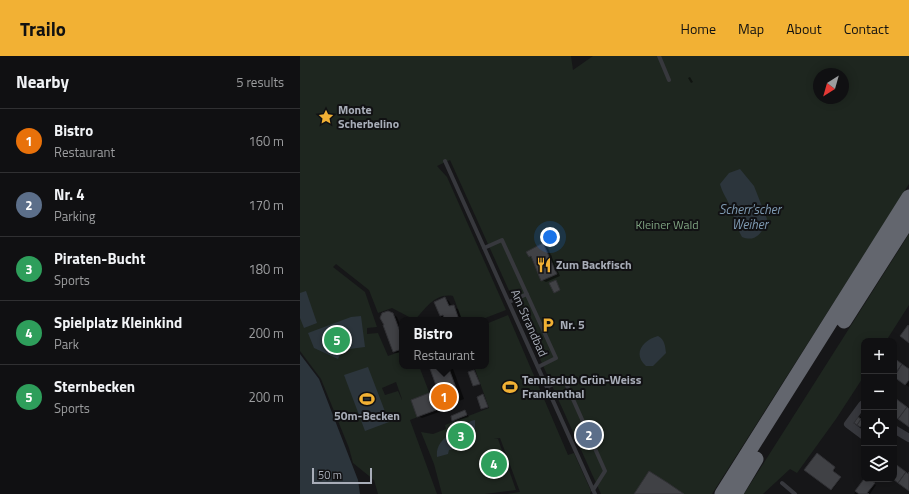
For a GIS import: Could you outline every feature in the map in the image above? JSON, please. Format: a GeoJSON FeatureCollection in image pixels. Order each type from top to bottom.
{"type":"FeatureCollection","features":[{"type":"Feature","properties":{"kind":"highway"},"geometry":{"type":"LineString","coordinates":[[722,494],[909,197]]}},
{"type":"Feature","properties":{"kind":"highway"},"geometry":{"type":"LineString","coordinates":[[735,494],[909,219]]}},
{"type":"Feature","properties":{"kind":"street"},"geometry":{"type":"LineString","coordinates":[[861,406],[848,424],[861,434]]}},
{"type":"Feature","properties":{"kind":"street"},"geometry":{"type":"LineString","coordinates":[[897,430],[909,438]]}},
{"type":"Feature","properties":{"kind":"lane"},"geometry":{"type":"LineString","coordinates":[[659,56],[669,80]]}},
{"type":"Feature","properties":{"kind":"lane","name":"Am Strandbad"},"geometry":{"type":"LineString","coordinates":[[445,161],[594,492]]}},
{"type":"Feature","properties":{"kind":"lane"},"geometry":{"type":"LineString","coordinates":[[484,248],[502,240],[527,294],[556,358],[538,367]]}},
{"type":"Feature","properties":{"kind":"lane"},"geometry":{"type":"LineString","coordinates":[[508,302],[527,294]]}},
{"type":"Feature","properties":{"kind":"lane"},"geometry":{"type":"LineString","coordinates":[[547,387],[564,379],[605,471],[594,492]]}},
{"type":"Feature","properties":{"kind":"lane"},"geometry":{"type":"LineString","coordinates":[[782,483],[796,494]]}},
{"type":"Feature","properties":{"kind":"green space","name":"Kleiner Wald"},"geometry":{"type":"Polygon","coordinates":[[[300,56],[571,56],[573,70],[593,56],[909,56],[909,184],[712,494],[601,494],[450,160],[437,166],[447,177],[506,310],[488,317],[461,317],[453,296],[447,296],[431,302],[418,317],[409,317],[392,308],[378,313],[369,290],[336,264],[333,267],[365,292],[377,327],[367,328],[367,334],[378,333],[388,356],[399,352],[399,369],[420,369],[436,410],[410,420],[437,494],[378,494],[374,480],[353,463],[349,448],[321,379],[300,351],[300,56]],[[396,382],[382,388],[385,395],[398,391],[402,400],[396,382]]]}},
{"type":"Feature","properties":{"kind":"green space"},"geometry":{"type":"Polygon","coordinates":[[[909,234],[909,305],[888,338],[861,338],[861,381],[836,419],[797,473],[790,469],[763,494],[744,494],[909,234]]]}},
{"type":"Feature","properties":{"kind":"green space","name":"Tennisclub Grün-Weiss Frankenthal"},"geometry":{"type":"Polygon","coordinates":[[[508,315],[568,455],[574,453],[591,491],[590,494],[506,494],[520,492],[500,438],[494,439],[498,439],[516,490],[485,494],[442,494],[434,464],[421,432],[433,434],[446,429],[445,425],[489,408],[475,369],[489,369],[489,323],[508,315]]]}},
{"type":"Feature","properties":{"kind":"water","name":"Scherr'scher Weiher"},"geometry":{"type":"Polygon","coordinates":[[[740,169],[754,186],[767,219],[764,228],[759,235],[752,238],[742,237],[720,184],[729,173],[740,169]]]}},
{"type":"Feature","properties":{"kind":"water"},"geometry":{"type":"Polygon","coordinates":[[[306,291],[317,323],[304,328],[300,318],[300,293],[306,291]]]}},
{"type":"Feature","properties":{"kind":"water"},"geometry":{"type":"Polygon","coordinates":[[[361,316],[365,347],[342,350],[338,359],[314,348],[308,333],[351,317],[361,316]]]}},
{"type":"Feature","properties":{"kind":"water"},"geometry":{"type":"Polygon","coordinates":[[[658,336],[663,341],[666,353],[653,366],[646,366],[640,357],[641,348],[648,341],[658,336]]]}},
{"type":"Feature","properties":{"kind":"water"},"geometry":{"type":"Polygon","coordinates":[[[300,354],[319,379],[358,480],[360,494],[300,494],[300,354]]]}},
{"type":"Feature","properties":{"kind":"water","name":"50m-Becken"},"geometry":{"type":"Polygon","coordinates":[[[368,367],[389,422],[365,431],[344,375],[368,367]]]}},
{"type":"Feature","properties":{"kind":"water"},"geometry":{"type":"Polygon","coordinates":[[[475,420],[475,430],[472,434],[459,441],[453,449],[449,450],[448,454],[437,457],[437,450],[448,435],[475,420]]]}},
{"type":"Feature","properties":{"kind":"building","name":"Zum Backfisch"},"geometry":{"type":"Polygon","coordinates":[[[543,243],[557,274],[541,281],[531,256],[529,257],[526,252],[543,243]]]}},
{"type":"Feature","properties":{"kind":"building"},"geometry":{"type":"Polygon","coordinates":[[[556,280],[560,290],[554,293],[549,283],[556,280]]]}},
{"type":"Feature","properties":{"kind":"building"},"geometry":{"type":"Polygon","coordinates":[[[445,297],[449,306],[454,305],[458,317],[440,316],[434,302],[445,297]]]}},
{"type":"Feature","properties":{"kind":"building"},"geometry":{"type":"Polygon","coordinates":[[[388,311],[393,313],[399,329],[399,350],[393,352],[384,325],[380,318],[382,313],[388,311]]]}},
{"type":"Feature","properties":{"kind":"building"},"geometry":{"type":"Polygon","coordinates":[[[908,325],[909,326],[909,343],[900,336],[908,325]]]}},
{"type":"Feature","properties":{"kind":"building"},"geometry":{"type":"Polygon","coordinates":[[[897,360],[902,364],[897,371],[897,360]]]}},
{"type":"Feature","properties":{"kind":"building"},"geometry":{"type":"Polygon","coordinates":[[[902,364],[909,369],[909,380],[905,385],[897,379],[897,372],[902,364]]]}},
{"type":"Feature","properties":{"kind":"building"},"geometry":{"type":"Polygon","coordinates":[[[430,369],[449,369],[459,396],[442,402],[430,369]]]}},
{"type":"Feature","properties":{"kind":"building"},"geometry":{"type":"Polygon","coordinates":[[[474,370],[480,384],[473,386],[468,372],[474,370]]]}},
{"type":"Feature","properties":{"kind":"building"},"geometry":{"type":"Polygon","coordinates":[[[429,393],[436,410],[417,417],[411,400],[429,393]]]}},
{"type":"Feature","properties":{"kind":"building"},"geometry":{"type":"Polygon","coordinates":[[[483,394],[488,407],[481,409],[477,397],[483,394]]]}},
{"type":"Feature","properties":{"kind":"building"},"geometry":{"type":"Polygon","coordinates":[[[897,400],[907,407],[898,419],[897,418],[897,400]]]}},
{"type":"Feature","properties":{"kind":"building"},"geometry":{"type":"Polygon","coordinates":[[[907,407],[909,409],[909,427],[898,419],[907,407]]]}},
{"type":"Feature","properties":{"kind":"building"},"geometry":{"type":"Polygon","coordinates":[[[465,410],[467,415],[452,421],[451,416],[465,410]]]}},
{"type":"Feature","properties":{"kind":"building"},"geometry":{"type":"Polygon","coordinates":[[[858,417],[861,419],[857,425],[854,423],[858,417]]]}},
{"type":"Feature","properties":{"kind":"building"},"geometry":{"type":"Polygon","coordinates":[[[861,419],[861,426],[860,427],[857,425],[861,419]]]}},
{"type":"Feature","properties":{"kind":"building"},"geometry":{"type":"Polygon","coordinates":[[[817,453],[835,467],[833,471],[841,477],[831,490],[804,470],[817,453]]]}},
{"type":"Feature","properties":{"kind":"building"},"geometry":{"type":"Polygon","coordinates":[[[897,465],[906,472],[898,483],[897,482],[897,465]]]}},
{"type":"Feature","properties":{"kind":"building"},"geometry":{"type":"Polygon","coordinates":[[[649,471],[668,483],[684,494],[634,494],[649,471]]]}},
{"type":"Feature","properties":{"kind":"building"},"geometry":{"type":"Polygon","coordinates":[[[906,472],[908,474],[909,472],[909,491],[898,483],[906,472]]]}},
{"type":"Feature","properties":{"kind":"building"},"geometry":{"type":"Polygon","coordinates":[[[862,482],[875,483],[867,493],[869,494],[859,494],[855,491],[862,482]]]}},
{"type":"Feature","properties":{"kind":"place","name":"Monte Scherbelino"},"geometry":{"type":"Point","coordinates":[326,117]}},
{"type":"Feature","properties":{"kind":"place","name":"Zum Backfisch"},"geometry":{"type":"Point","coordinates":[544,265]}},
{"type":"Feature","properties":{"kind":"place","name":"Nr. 5"},"geometry":{"type":"Point","coordinates":[548,325]}},
{"type":"Feature","properties":{"kind":"place","name":"Sternbecken"},"geometry":{"type":"Point","coordinates":[337,340]}},
{"type":"Feature","properties":{"kind":"place","name":"Tennisclub Grün-Weiss Frankenthal"},"geometry":{"type":"Point","coordinates":[510,387]}},
{"type":"Feature","properties":{"kind":"place","name":"Bistro"},"geometry":{"type":"Point","coordinates":[444,397]}},
{"type":"Feature","properties":{"kind":"place","name":"50m-Becken"},"geometry":{"type":"Point","coordinates":[367,399]}},
{"type":"Feature","properties":{"kind":"place","name":"Nr. 4"},"geometry":{"type":"Point","coordinates":[589,435]}},
{"type":"Feature","properties":{"kind":"place","name":"Piraten-Bucht"},"geometry":{"type":"Point","coordinates":[461,436]}},
{"type":"Feature","properties":{"kind":"place","name":"Spielplatz Kleinkind"},"geometry":{"type":"Point","coordinates":[494,464]}}]}
